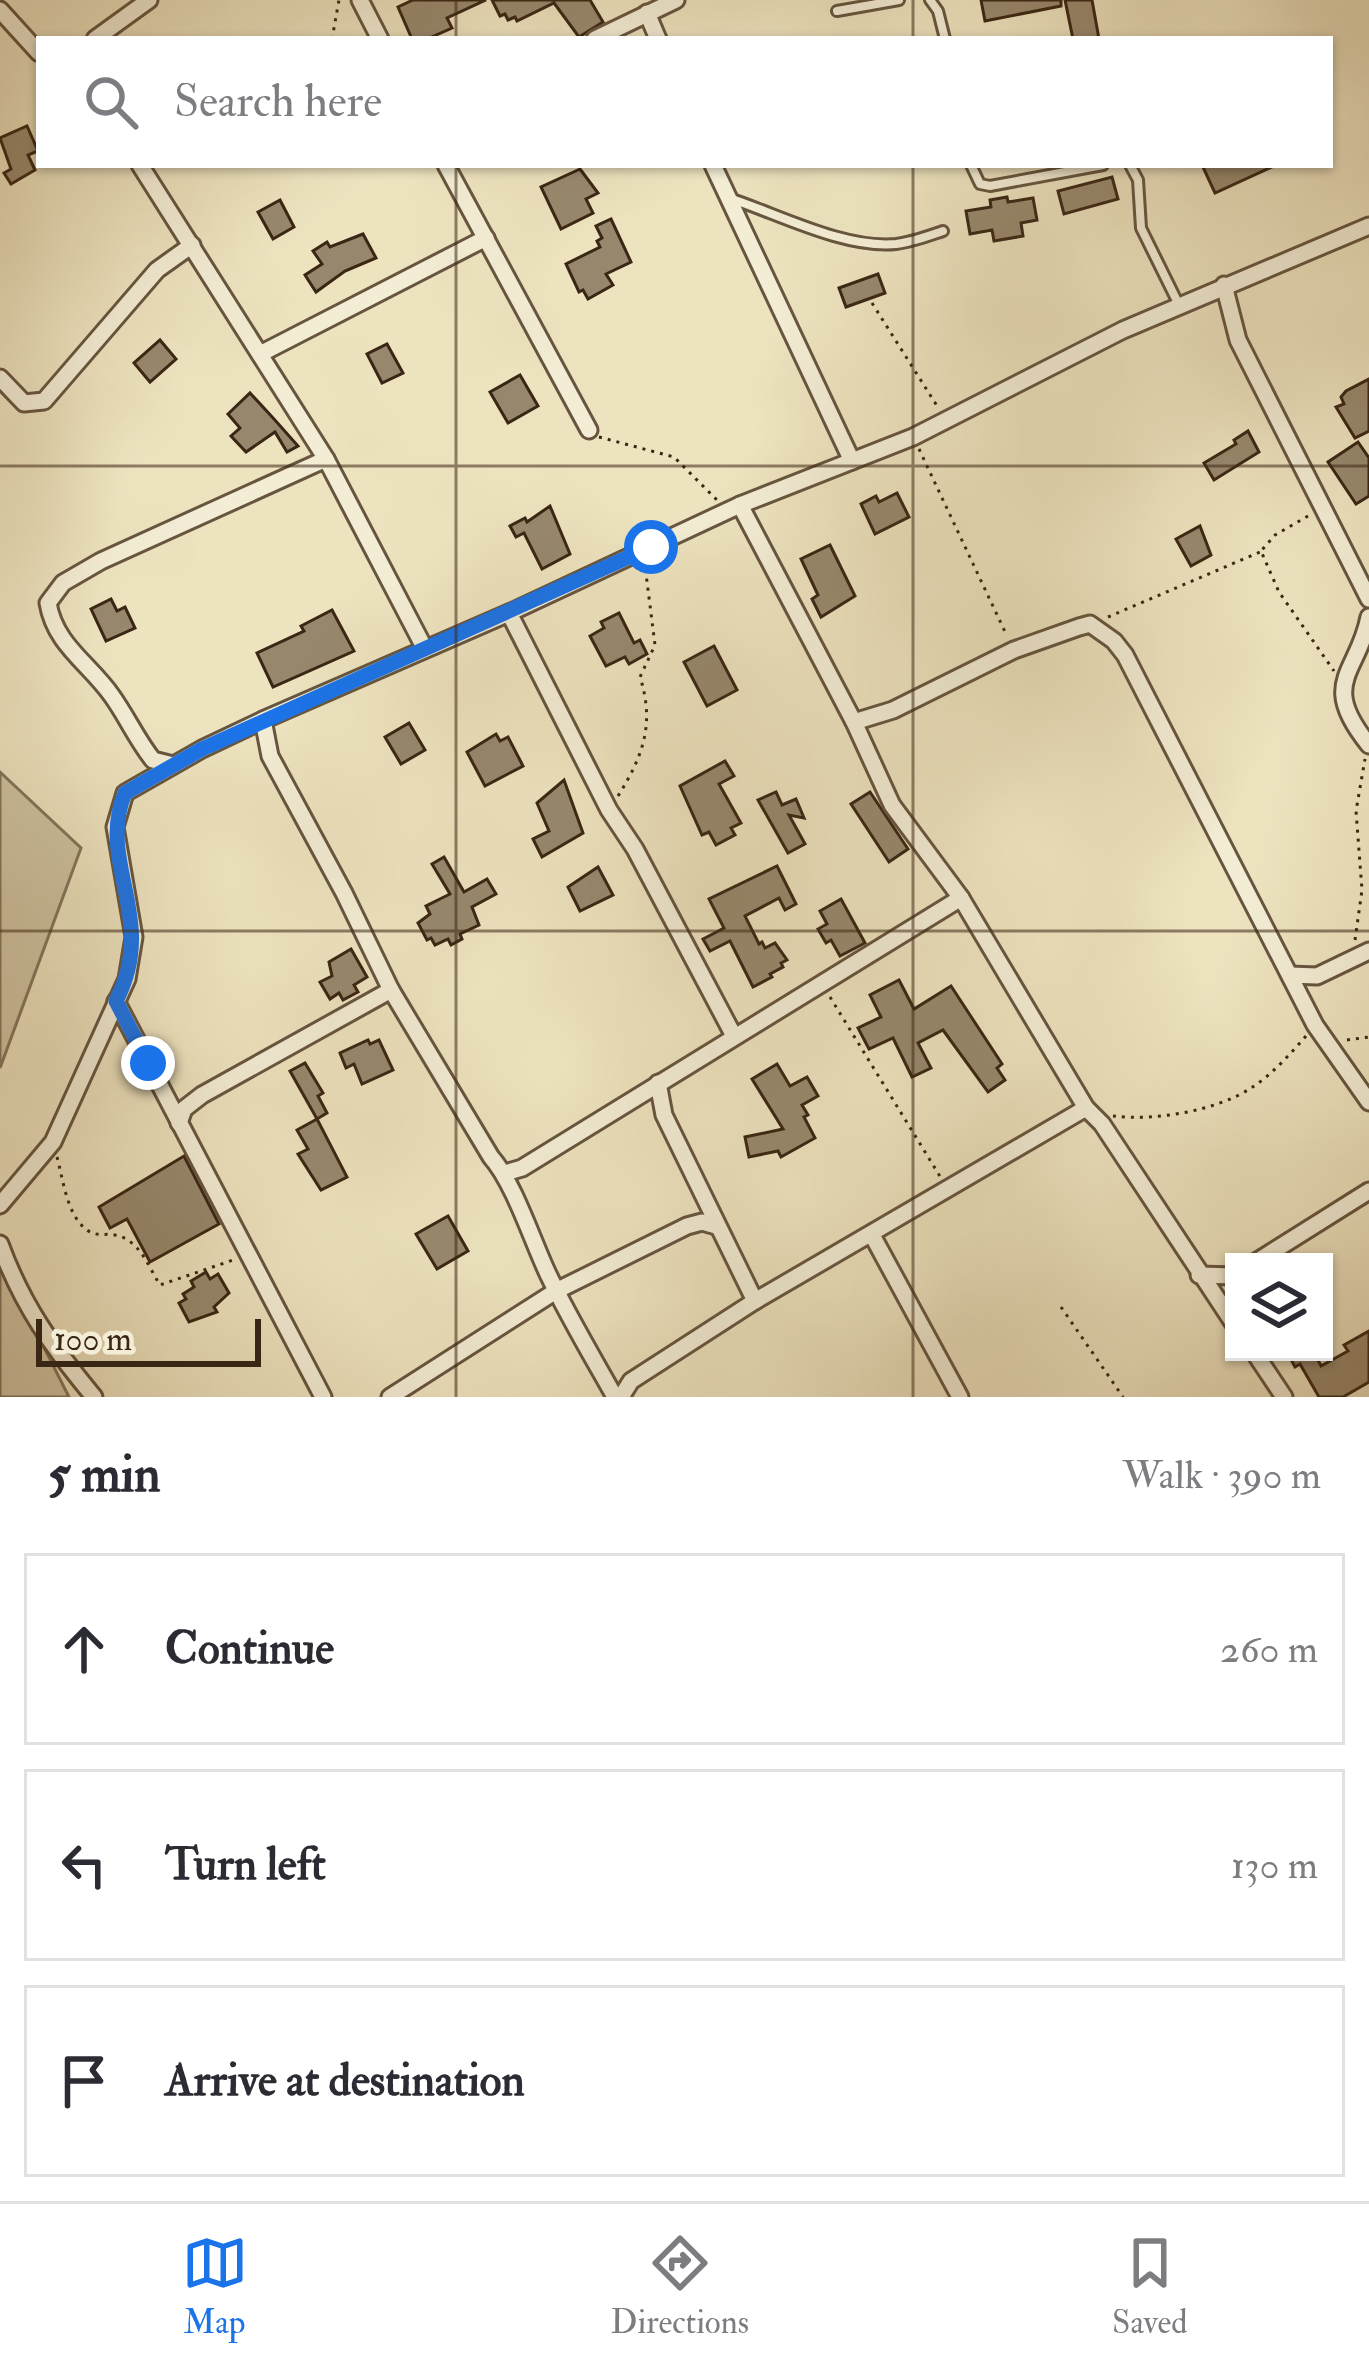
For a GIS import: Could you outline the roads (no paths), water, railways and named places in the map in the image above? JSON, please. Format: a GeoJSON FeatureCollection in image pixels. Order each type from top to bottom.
{"type":"FeatureCollection","features":[{"type":"Feature","properties":{"kind":"street"},"geometry":{"type":"LineString","coordinates":[[98,36],[149,0]]}},
{"type":"Feature","properties":{"kind":"street"},"geometry":{"type":"LineString","coordinates":[[360,0],[378,36]]}},
{"type":"Feature","properties":{"kind":"street"},"geometry":{"type":"LineString","coordinates":[[601,36],[676,0]]}},
{"type":"Feature","properties":{"kind":"street"},"geometry":{"type":"LineString","coordinates":[[0,10],[36,50]]}},
{"type":"Feature","properties":{"kind":"street"},"geometry":{"type":"LineString","coordinates":[[646,13],[657,36]]}},
{"type":"Feature","properties":{"kind":"street"},"geometry":{"type":"LineString","coordinates":[[142,168],[326,459],[425,649]]}},
{"type":"Feature","properties":{"kind":"street"},"geometry":{"type":"LineString","coordinates":[[448,168],[589,430]]}},
{"type":"Feature","properties":{"kind":"street"},"geometry":{"type":"LineString","coordinates":[[714,168],[852,461]]}},
{"type":"Feature","properties":{"kind":"street"},"geometry":{"type":"LineString","coordinates":[[0,1205],[53,1142],[128,979],[134,937],[115,826],[125,793],[263,720],[734,508],[913,436],[1179,305],[1369,226]]}},
{"type":"Feature","properties":{"kind":"street"},"geometry":{"type":"LineString","coordinates":[[260,354],[486,238]]}},
{"type":"Feature","properties":{"kind":"street"},"geometry":{"type":"LineString","coordinates":[[0,378],[24,403],[44,401],[158,270],[192,245]]}},
{"type":"Feature","properties":{"kind":"street"},"geometry":{"type":"LineString","coordinates":[[1224,285],[1238,340],[1369,599]]}},
{"type":"Feature","properties":{"kind":"street"},"geometry":{"type":"LineString","coordinates":[[173,765],[153,760],[136,739],[105,687],[64,645],[50,619],[48,603],[63,583],[101,561],[326,459]]}},
{"type":"Feature","properties":{"kind":"street"},"geometry":{"type":"LineString","coordinates":[[734,508],[854,722],[892,805],[961,898],[1090,1110],[1225,1311]]}},
{"type":"Feature","properties":{"kind":"street"},"geometry":{"type":"LineString","coordinates":[[509,613],[609,810],[636,850],[734,1036]]}},
{"type":"Feature","properties":{"kind":"street"},"geometry":{"type":"LineString","coordinates":[[1369,617],[1342,682],[1348,708],[1369,744]]}},
{"type":"Feature","properties":{"kind":"street"},"geometry":{"type":"LineString","coordinates":[[854,722],[893,710],[1014,650],[1090,624],[1114,641],[1315,1024],[1369,1102]]}},
{"type":"Feature","properties":{"kind":"street"},"geometry":{"type":"LineString","coordinates":[[263,720],[270,756],[391,990],[505,1173],[556,1291],[618,1397],[631,1381],[755,1300],[1090,1110]]}},
{"type":"Feature","properties":{"kind":"street"},"geometry":{"type":"LineString","coordinates":[[505,1173],[522,1168],[961,898]]}},
{"type":"Feature","properties":{"kind":"street"},"geometry":{"type":"LineString","coordinates":[[1290,975],[1310,978],[1369,951]]}},
{"type":"Feature","properties":{"kind":"street"},"geometry":{"type":"LineString","coordinates":[[179,1123],[184,1109],[202,1095],[391,990]]}},
{"type":"Feature","properties":{"kind":"street"},"geometry":{"type":"LineString","coordinates":[[116,1001],[323,1397]]}},
{"type":"Feature","properties":{"kind":"street"},"geometry":{"type":"LineString","coordinates":[[658,1083],[664,1115],[755,1300]]}},
{"type":"Feature","properties":{"kind":"street"},"geometry":{"type":"LineString","coordinates":[[1270,1253],[1369,1191]]}},
{"type":"Feature","properties":{"kind":"street"},"geometry":{"type":"LineString","coordinates":[[390,1397],[556,1291],[687,1226],[702,1222],[716,1226]]}},
{"type":"Feature","properties":{"kind":"street"},"geometry":{"type":"LineString","coordinates":[[872,1235],[960,1397]]}},
{"type":"Feature","properties":{"kind":"street"},"geometry":{"type":"LineString","coordinates":[[0,1244],[35,1323],[94,1397]]}},
{"type":"Feature","properties":{"kind":"street"},"geometry":{"type":"LineString","coordinates":[[1199,1275],[1225,1276]]}},
{"type":"Feature","properties":{"kind":"street"},"geometry":{"type":"LineString","coordinates":[[1259,1361],[1284,1397]]}},
{"type":"Feature","properties":{"kind":"street"},"geometry":{"type":"LineString","coordinates":[[606,1381],[631,1381]]}},
{"type":"Feature","properties":{"kind":"lane"},"geometry":{"type":"LineString","coordinates":[[837,11],[898,0]]}},
{"type":"Feature","properties":{"kind":"lane"},"geometry":{"type":"LineString","coordinates":[[930,0],[944,36]]}},
{"type":"Feature","properties":{"kind":"lane"},"geometry":{"type":"LineString","coordinates":[[972,168],[980,184],[990,186],[1087,168]]}},
{"type":"Feature","properties":{"kind":"lane"},"geometry":{"type":"LineString","coordinates":[[1132,168],[1138,180],[1142,227],[1179,305]]}},
{"type":"Feature","properties":{"kind":"lane"},"geometry":{"type":"LineString","coordinates":[[727,198],[821,233],[883,244],[943,231]]}}]}
